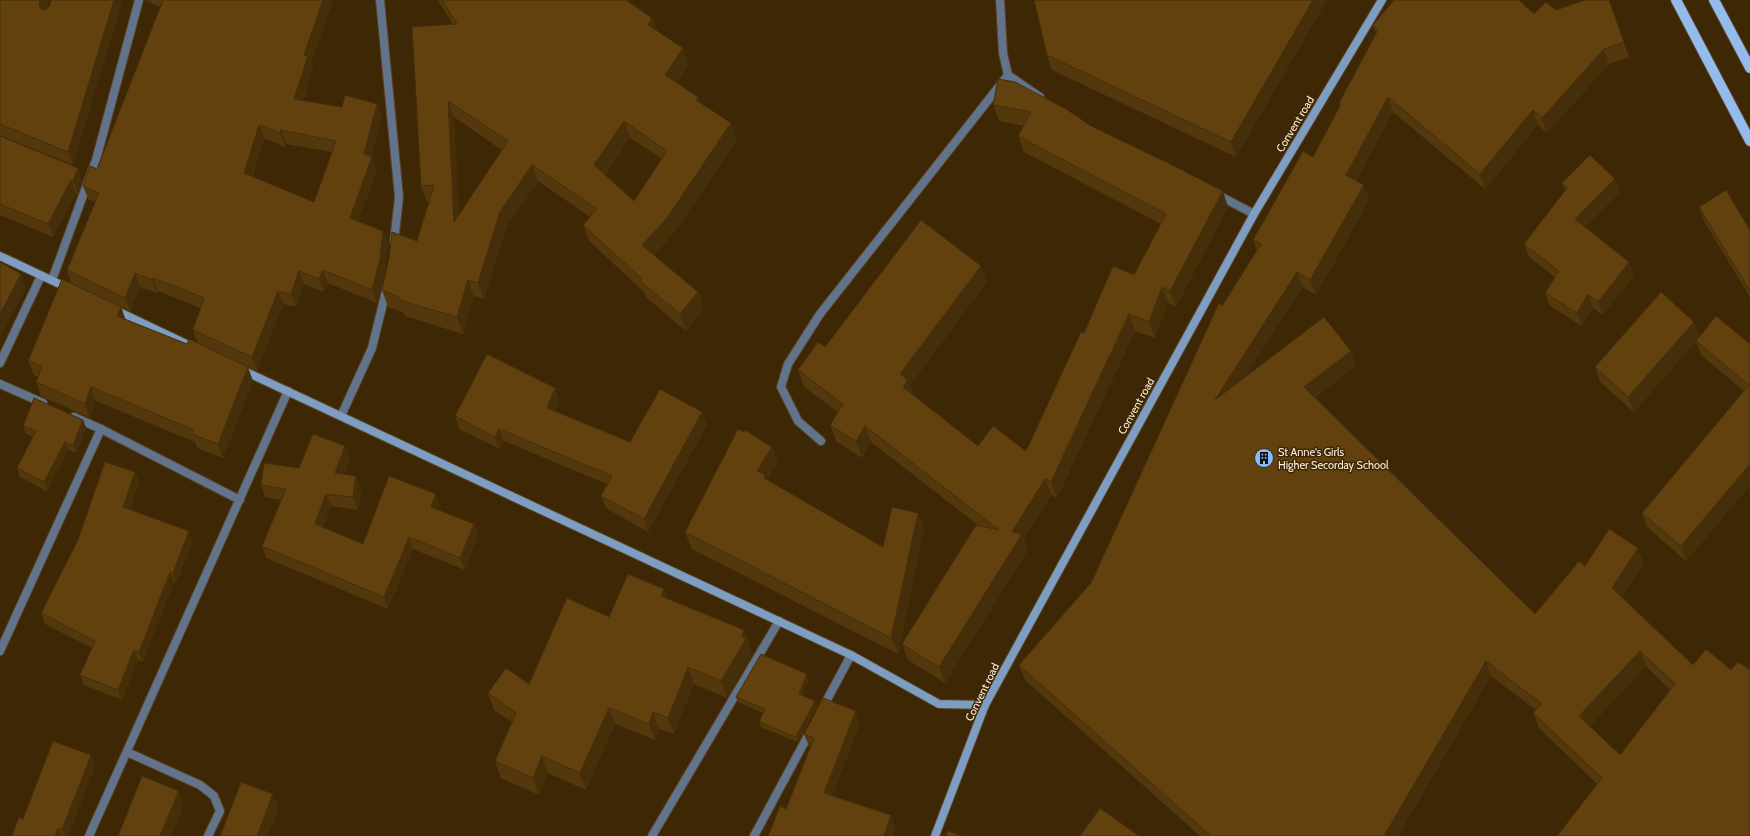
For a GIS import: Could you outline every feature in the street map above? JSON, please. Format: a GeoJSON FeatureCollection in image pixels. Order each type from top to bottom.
{"type":"FeatureCollection","features":[{"type":"Feature","properties":{"kind":"main road"},"geometry":{"type":"LineString","coordinates":[[1676,0],[1750,141]]}},
{"type":"Feature","properties":{"kind":"main road"},"geometry":{"type":"LineString","coordinates":[[1714,0],[1750,68]]}},
{"type":"Feature","properties":{"kind":"street"},"geometry":{"type":"LineString","coordinates":[[52,280],[86,177],[139,0]]}},
{"type":"Feature","properties":{"kind":"street"},"geometry":{"type":"LineString","coordinates":[[380,0],[399,197],[393,250]]}},
{"type":"Feature","properties":{"kind":"street"},"geometry":{"type":"LineString","coordinates":[[1000,0],[1003,53],[1008,75],[1047,102]]}},
{"type":"Feature","properties":{"kind":"street","name":"Convent road"},"geometry":{"type":"LineString","coordinates":[[935,836],[985,705],[1254,214],[1382,0]]}},
{"type":"Feature","properties":{"kind":"street"},"geometry":{"type":"LineString","coordinates":[[821,441],[798,421],[781,386],[788,364],[820,314],[1008,75]]}},
{"type":"Feature","properties":{"kind":"street"},"geometry":{"type":"LineString","coordinates":[[1208,190],[1254,214]]}},
{"type":"Feature","properties":{"kind":"street"},"geometry":{"type":"LineString","coordinates":[[0,256],[73,290]]}},
{"type":"Feature","properties":{"kind":"street"},"geometry":{"type":"LineString","coordinates":[[0,363],[41,276]]}},
{"type":"Feature","properties":{"kind":"street"},"geometry":{"type":"LineString","coordinates":[[341,416],[372,348],[388,280]]}},
{"type":"Feature","properties":{"kind":"street"},"geometry":{"type":"LineString","coordinates":[[102,304],[202,351]]}},
{"type":"Feature","properties":{"kind":"street"},"geometry":{"type":"LineString","coordinates":[[238,368],[851,655],[939,704],[985,705]]}},
{"type":"Feature","properties":{"kind":"street"},"geometry":{"type":"LineString","coordinates":[[0,384],[50,406]]}},
{"type":"Feature","properties":{"kind":"street"},"geometry":{"type":"LineString","coordinates":[[89,836],[288,391]]}},
{"type":"Feature","properties":{"kind":"street"},"geometry":{"type":"LineString","coordinates":[[65,413],[101,429],[240,500]]}},
{"type":"Feature","properties":{"kind":"street"},"geometry":{"type":"LineString","coordinates":[[0,651],[101,429]]}},
{"type":"Feature","properties":{"kind":"street"},"geometry":{"type":"LineString","coordinates":[[652,836],[780,621]]}},
{"type":"Feature","properties":{"kind":"street"},"geometry":{"type":"LineString","coordinates":[[754,836],[851,655]]}},
{"type":"Feature","properties":{"kind":"street"},"geometry":{"type":"LineString","coordinates":[[127,752],[200,785],[214,796],[220,811],[208,836]]}},
{"type":"Feature","properties":{"kind":"building"},"geometry":{"type":"Polygon","coordinates":[[[0,0],[40,0],[40,8],[46,10],[49,7],[51,0],[114,0],[68,152],[0,124],[0,0]]]}},
{"type":"Feature","properties":{"kind":"building"},"geometry":{"type":"Polygon","coordinates":[[[163,0],[323,0],[304,55],[308,56],[294,99],[342,107],[345,95],[377,104],[364,154],[372,157],[350,218],[383,231],[380,259],[372,290],[323,270],[319,279],[299,271],[291,294],[278,291],[252,357],[193,330],[204,298],[153,278],[152,280],[135,273],[125,298],[67,270],[99,193],[83,186],[90,166],[97,169],[163,0]],[[259,125],[244,173],[314,202],[336,141],[281,130],[280,133],[259,125]]]}},
{"type":"Feature","properties":{"kind":"building"},"geometry":{"type":"Polygon","coordinates":[[[442,0],[626,0],[652,18],[648,25],[683,48],[665,75],[698,97],[696,100],[731,123],[667,218],[642,245],[698,292],[680,314],[640,281],[642,279],[583,225],[597,209],[532,165],[500,212],[478,283],[468,280],[457,317],[399,300],[399,297],[382,290],[389,258],[392,232],[417,241],[434,185],[421,186],[412,27],[457,24],[442,0]],[[448,101],[452,181],[454,222],[508,141],[448,101]],[[624,121],[594,165],[634,201],[667,151],[624,121]]]}},
{"type":"Feature","properties":{"kind":"building"},"geometry":{"type":"Polygon","coordinates":[[[1034,0],[1313,0],[1231,142],[1047,55],[1034,0]]]}},
{"type":"Feature","properties":{"kind":"building","name":"St Anne's Girls Higher Secorday School"},"geometry":{"type":"Polygon","coordinates":[[[1394,0],[1519,0],[1534,14],[1546,2],[1556,10],[1585,0],[1609,0],[1624,42],[1604,49],[1542,118],[1533,110],[1480,174],[1388,97],[1346,175],[1364,185],[1310,280],[1297,272],[1215,400],[1324,317],[1351,351],[1304,387],[1535,614],[1579,561],[1585,566],[1609,529],[1638,548],[1612,588],[1693,665],[1706,649],[1731,670],[1738,662],[1750,670],[1750,836],[1557,836],[1602,778],[1533,713],[1542,704],[1486,661],[1384,836],[1211,836],[1019,665],[1091,583],[1219,303],[1222,306],[1261,244],[1253,240],[1303,151],[1313,157],[1341,104],[1339,103],[1378,30],[1373,25],[1394,0]],[[1640,651],[1579,716],[1620,755],[1675,684],[1640,651]]]}},
{"type":"Feature","properties":{"kind":"building"},"geometry":{"type":"Polygon","coordinates":[[[998,79],[1015,82],[1066,109],[1091,126],[1223,191],[1170,291],[1162,287],[1149,322],[1129,314],[1051,482],[1045,479],[1012,532],[1022,534],[939,667],[902,644],[976,525],[999,530],[865,426],[856,441],[830,425],[843,404],[798,370],[818,342],[825,347],[921,220],[981,266],[900,374],[908,380],[903,387],[978,446],[993,426],[1026,451],[1081,332],[1084,333],[1113,266],[1134,275],[1166,214],[1018,136],[1031,112],[993,105],[998,79]]]}},
{"type":"Feature","properties":{"kind":"building"},"geometry":{"type":"Polygon","coordinates":[[[0,136],[78,168],[73,181],[71,180],[48,224],[0,204],[0,136]]]}},
{"type":"Feature","properties":{"kind":"building"},"geometry":{"type":"Polygon","coordinates":[[[1590,155],[1615,179],[1575,219],[1629,262],[1598,302],[1588,294],[1577,313],[1545,293],[1559,271],[1524,244],[1567,188],[1562,183],[1590,155]]]}},
{"type":"Feature","properties":{"kind":"building"},"geometry":{"type":"Polygon","coordinates":[[[1726,190],[1750,230],[1750,291],[1699,207],[1726,190]]]}},
{"type":"Feature","properties":{"kind":"building"},"geometry":{"type":"Polygon","coordinates":[[[0,262],[21,274],[0,314],[0,262]]]}},
{"type":"Feature","properties":{"kind":"building"},"geometry":{"type":"Polygon","coordinates":[[[62,279],[121,307],[117,316],[187,344],[189,339],[248,367],[218,444],[192,434],[194,430],[91,387],[85,404],[36,382],[42,366],[28,361],[62,279]]]}},
{"type":"Feature","properties":{"kind":"building"},"geometry":{"type":"Polygon","coordinates":[[[1661,292],[1694,322],[1628,397],[1595,367],[1661,292]]]}},
{"type":"Feature","properties":{"kind":"building"},"geometry":{"type":"Polygon","coordinates":[[[1716,316],[1750,344],[1750,464],[1681,546],[1642,513],[1749,385],[1696,341],[1716,316]]]}},
{"type":"Feature","properties":{"kind":"building"},"geometry":{"type":"Polygon","coordinates":[[[487,354],[555,388],[547,408],[630,442],[660,389],[702,412],[644,519],[601,496],[612,476],[499,429],[495,437],[455,416],[487,354]]]}},
{"type":"Feature","properties":{"kind":"building"},"geometry":{"type":"Polygon","coordinates":[[[34,398],[83,420],[73,445],[65,442],[44,482],[17,468],[36,431],[23,426],[34,398]]]}},
{"type":"Feature","properties":{"kind":"building"},"geometry":{"type":"Polygon","coordinates":[[[738,429],[744,432],[745,430],[772,447],[757,471],[765,475],[764,478],[883,547],[892,507],[918,513],[891,638],[685,532],[738,429]]]}},
{"type":"Feature","properties":{"kind":"building"},"geometry":{"type":"Polygon","coordinates":[[[313,434],[345,446],[335,473],[356,476],[353,497],[326,494],[315,524],[363,544],[389,476],[436,494],[431,507],[474,524],[460,558],[409,537],[384,597],[262,546],[286,489],[261,485],[264,463],[299,468],[313,434]]]}},
{"type":"Feature","properties":{"kind":"building"},"geometry":{"type":"Polygon","coordinates":[[[105,462],[135,472],[123,507],[189,531],[173,573],[170,572],[139,652],[134,650],[118,690],[80,675],[95,641],[41,613],[77,542],[105,462]]]}},
{"type":"Feature","properties":{"kind":"building"},"geometry":{"type":"Polygon","coordinates":[[[628,574],[664,589],[661,596],[744,630],[742,637],[746,639],[721,681],[688,667],[668,718],[653,712],[649,724],[609,708],[580,773],[542,756],[533,778],[495,761],[516,713],[488,693],[506,668],[529,684],[567,598],[609,617],[628,574]]]}},
{"type":"Feature","properties":{"kind":"building"},"geometry":{"type":"Polygon","coordinates":[[[761,654],[807,674],[799,694],[815,701],[796,737],[759,722],[765,709],[736,697],[761,654]]]}},
{"type":"Feature","properties":{"kind":"building"},"geometry":{"type":"Polygon","coordinates":[[[823,698],[856,711],[824,793],[891,815],[884,836],[768,836],[780,806],[786,809],[814,738],[804,734],[823,698]]]}},
{"type":"Feature","properties":{"kind":"building"},"geometry":{"type":"Polygon","coordinates":[[[53,741],[91,755],[62,830],[58,828],[55,836],[12,836],[19,817],[23,819],[53,741]]]}},
{"type":"Feature","properties":{"kind":"building"},"geometry":{"type":"Polygon","coordinates":[[[142,776],[179,791],[160,836],[118,836],[142,776]]]}},
{"type":"Feature","properties":{"kind":"building"},"geometry":{"type":"Polygon","coordinates":[[[241,782],[273,794],[257,836],[220,836],[241,782]]]}},
{"type":"Feature","properties":{"kind":"building"},"geometry":{"type":"Polygon","coordinates":[[[1100,808],[1139,836],[1080,836],[1100,808]]]}},
{"type":"Feature","properties":{"kind":"building"},"geometry":{"type":"Polygon","coordinates":[[[948,831],[962,836],[946,836],[948,831]]]}},
{"type":"Feature","properties":{"kind":"place","name":"St Anne's Girls Higher Secorday School"},"geometry":{"type":"Point","coordinates":[1264,458]}}]}
